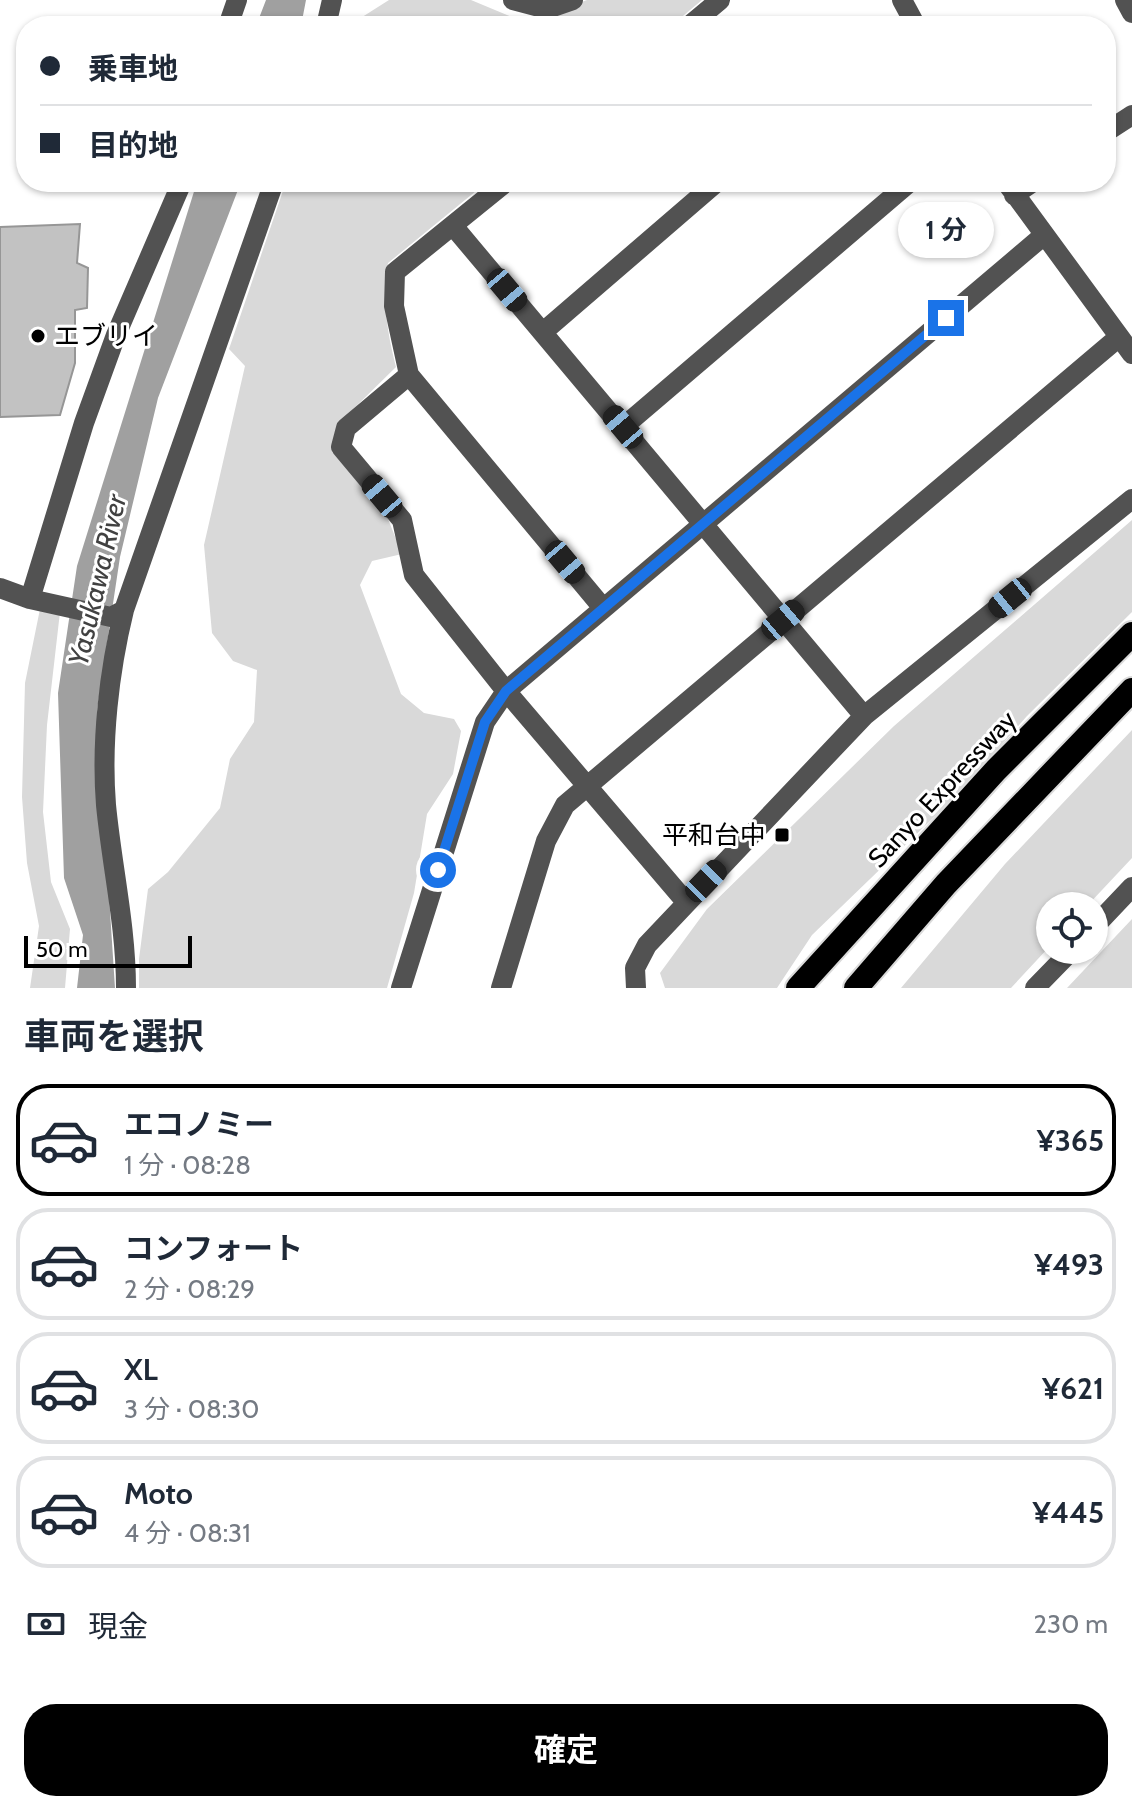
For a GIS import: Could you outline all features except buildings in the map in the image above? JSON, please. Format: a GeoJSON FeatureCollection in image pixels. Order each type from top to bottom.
{"type":"FeatureCollection","features":[{"type":"Feature","properties":{"kind":"highway","name":"Sanyo Expressway"},"geometry":{"type":"LineString","coordinates":[[798,988],[996,770],[1132,634]]}},
{"type":"Feature","properties":{"kind":"highway"},"geometry":{"type":"LineString","coordinates":[[856,988],[956,874],[1132,690]]}},
{"type":"Feature","properties":{"kind":"street"},"geometry":{"type":"LineString","coordinates":[[513,0],[547,9],[573,0]]}},
{"type":"Feature","properties":{"kind":"street"},"geometry":{"type":"LineString","coordinates":[[701,16],[720,0]]}},
{"type":"Feature","properties":{"kind":"street"},"geometry":{"type":"LineString","coordinates":[[1125,0],[1132,13]]}},
{"type":"Feature","properties":{"kind":"street"},"geometry":{"type":"LineString","coordinates":[[34,600],[100,379],[178,192]]}},
{"type":"Feature","properties":{"kind":"street"},"geometry":{"type":"LineString","coordinates":[[126,988],[124,925],[106,803],[108,709],[118,613],[270,192]]}},
{"type":"Feature","properties":{"kind":"street"},"geometry":{"type":"LineString","coordinates":[[494,192],[395,272],[394,306],[409,375],[603,608]]}},
{"type":"Feature","properties":{"kind":"street"},"geometry":{"type":"LineString","coordinates":[[543,332],[705,192]]}},
{"type":"Feature","properties":{"kind":"street"},"geometry":{"type":"LineString","coordinates":[[623,427],[898,192]]}},
{"type":"Feature","properties":{"kind":"street"},"geometry":{"type":"LineString","coordinates":[[1013,192],[1132,354]]}},
{"type":"Feature","properties":{"kind":"street"},"geometry":{"type":"LineString","coordinates":[[454,227],[864,716]]}},
{"type":"Feature","properties":{"kind":"street"},"geometry":{"type":"LineString","coordinates":[[401,988],[485,722],[506,691],[1043,236]]}},
{"type":"Feature","properties":{"kind":"street"},"geometry":{"type":"LineString","coordinates":[[501,988],[546,841],[565,805],[1119,337]]}},
{"type":"Feature","properties":{"kind":"street"},"geometry":{"type":"LineString","coordinates":[[409,375],[346,428],[341,447],[402,520],[414,575],[506,691],[686,902]]}},
{"type":"Feature","properties":{"kind":"street"},"geometry":{"type":"LineString","coordinates":[[635,987],[635,968],[647,945],[864,716],[1132,499]]}},
{"type":"Feature","properties":{"kind":"street"},"geometry":{"type":"LineString","coordinates":[[0,588],[34,600],[118,613]]}},
{"type":"Feature","properties":{"kind":"street"},"geometry":{"type":"LineString","coordinates":[[1108,912],[1132,887]]}},
{"type":"Feature","properties":{"kind":"street"},"geometry":{"type":"LineString","coordinates":[[1035,988],[1058,964]]}},
{"type":"Feature","properties":{"kind":"shaded area"},"geometry":{"type":"Polygon","coordinates":[[[389,0],[471,0],[509,16],[364,16],[389,0]]]}},
{"type":"Feature","properties":{"kind":"shaded area"},"geometry":{"type":"Polygon","coordinates":[[[587,0],[702,0],[683,16],[545,16],[587,0]]]}},
{"type":"Feature","properties":{"kind":"shaded area"},"geometry":{"type":"Polygon","coordinates":[[[283,192],[475,192],[388,263],[386,316],[396,367],[340,422],[332,452],[384,509],[402,554],[372,561],[360,585],[401,694],[424,713],[454,719],[461,731],[453,774],[427,814],[414,893],[387,988],[139,988],[139,959],[148,889],[168,872],[220,808],[230,759],[254,722],[257,670],[233,661],[212,633],[204,545],[245,366],[229,349],[283,192]]]}},
{"type":"Feature","properties":{"kind":"shaded area"},"geometry":{"type":"Polygon","coordinates":[[[1132,520],[1132,612],[1027,716],[957,795],[812,935],[777,988],[665,988],[660,973],[707,909],[894,726],[1132,520]]]}},
{"type":"Feature","properties":{"kind":"shaded area"},"geometry":{"type":"Polygon","coordinates":[[[40,609],[60,612],[47,725],[43,812],[51,882],[70,929],[65,988],[30,988],[39,926],[27,863],[22,797],[25,683],[40,609]]]}},
{"type":"Feature","properties":{"kind":"shaded area"},"geometry":{"type":"Polygon","coordinates":[[[1132,730],[1132,858],[1100,892],[1036,892],[1036,961],[1011,988],[901,988],[1005,864],[1132,730]]]}},
{"type":"Feature","properties":{"kind":"shaded area"},"geometry":{"type":"Polygon","coordinates":[[[1132,919],[1132,988],[1067,988],[1090,964],[1108,964],[1108,944],[1132,919]]]}},
{"type":"Feature","properties":{"kind":"water"},"geometry":{"type":"Polygon","coordinates":[[[266,0],[306,0],[303,16],[260,16],[266,0]]]}},
{"type":"Feature","properties":{"kind":"water","name":"Yasukawa River"},"geometry":{"type":"Polygon","coordinates":[[[194,192],[237,192],[158,398],[120,557],[97,710],[115,988],[77,988],[83,935],[64,878],[58,693],[77,566],[194,192]]]}},
{"type":"Feature","properties":{"kind":"place","name":"エブリイ"},"geometry":{"type":"Point","coordinates":[38,336]}},
{"type":"Feature","properties":{"kind":"place","name":"平和台中"},"geometry":{"type":"Point","coordinates":[782,835]}},
{"type":"Feature","properties":{"kind":"route"},"geometry":{"type":"LineString","coordinates":[[438,870],[485,722],[506,691],[946,318]]}}]}
